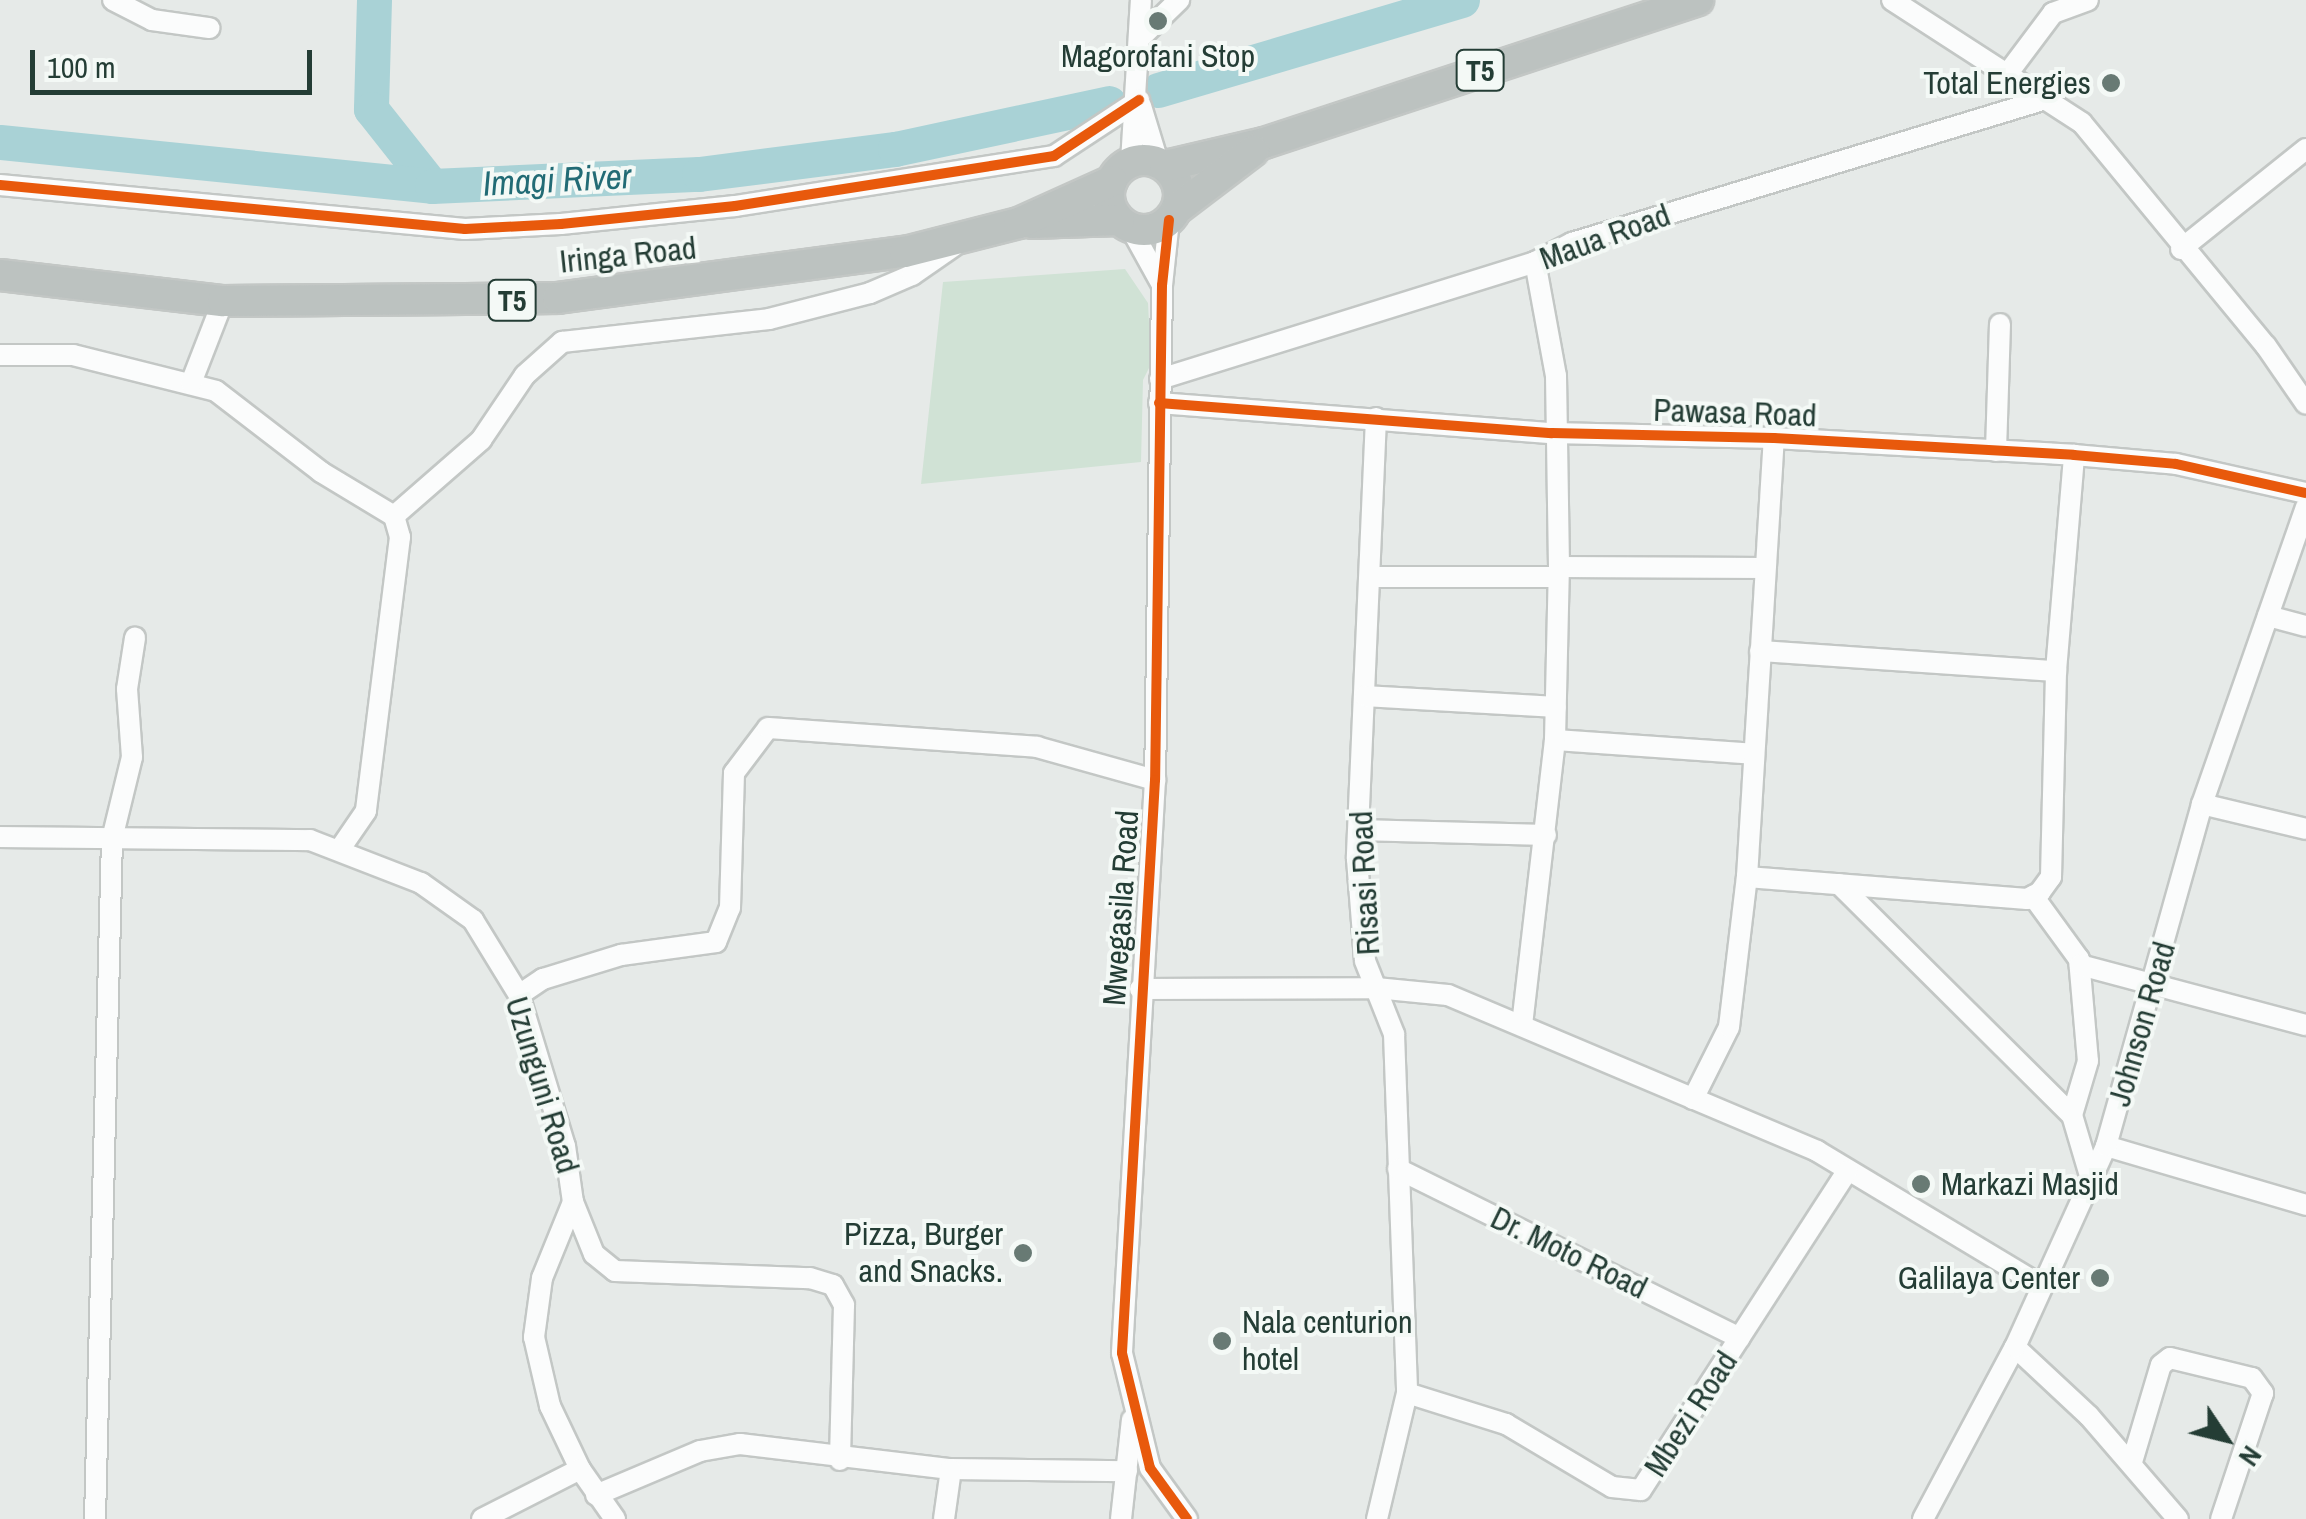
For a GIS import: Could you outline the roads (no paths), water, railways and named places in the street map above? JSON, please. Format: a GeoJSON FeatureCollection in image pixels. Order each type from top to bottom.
{"type":"FeatureCollection","features":[{"type":"Feature","properties":{"kind":"highway","name":"T5"},"geometry":{"type":"LineString","coordinates":[[1019,223],[1141,168],[1264,144],[1698,0]]}},
{"type":"Feature","properties":{"kind":"highway","name":"T5"},"geometry":{"type":"LineString","coordinates":[[1019,223],[1124,224],[1144,230],[1173,214],[1264,144]]}},
{"type":"Feature","properties":{"kind":"highway"},"geometry":{"type":"LineString","coordinates":[[1124,224],[1108,194],[1141,168],[1178,185],[1173,214]]}},
{"type":"Feature","properties":{"kind":"highway","name":"Iringa Road"},"geometry":{"type":"LineString","coordinates":[[0,275],[223,301],[558,298],[738,278],[1019,223]]}},
{"type":"Feature","properties":{"kind":"street"},"geometry":{"type":"LineString","coordinates":[[113,0],[152,20],[209,28]]}},
{"type":"Feature","properties":{"kind":"street"},"geometry":{"type":"LineString","coordinates":[[1141,0],[1141,168]]}},
{"type":"Feature","properties":{"kind":"street"},"geometry":{"type":"LineString","coordinates":[[1142,36],[1179,0]]}},
{"type":"Feature","properties":{"kind":"street"},"geometry":{"type":"LineString","coordinates":[[1892,0],[2050,98],[2082,123],[2181,249],[2266,346],[2306,404]]}},
{"type":"Feature","properties":{"kind":"street"},"geometry":{"type":"LineString","coordinates":[[2008,73],[2053,13],[2088,0]]}},
{"type":"Feature","properties":{"kind":"street","name":"Maua Road"},"geometry":{"type":"LineString","coordinates":[[1160,379],[1535,262],[1572,243],[2050,98]]}},
{"type":"Feature","properties":{"kind":"street"},"geometry":{"type":"LineString","coordinates":[[0,186],[465,230],[561,224],[734,206],[1054,156],[1139,100]]}},
{"type":"Feature","properties":{"kind":"street"},"geometry":{"type":"LineString","coordinates":[[2181,249],[2306,149]]}},
{"type":"Feature","properties":{"kind":"street","name":"Mwegasila Road"},"geometry":{"type":"LineString","coordinates":[[1173,214],[1162,285],[1156,780],[1140,989],[1122,1354],[1133,1413],[1150,1468],[1187,1519]]}},
{"type":"Feature","properties":{"kind":"street"},"geometry":{"type":"LineString","coordinates":[[1124,224],[1162,285]]}},
{"type":"Feature","properties":{"kind":"street"},"geometry":{"type":"LineString","coordinates":[[394,516],[480,440],[525,376],[562,342],[810,309],[912,275],[968,236]]}},
{"type":"Feature","properties":{"kind":"street"},"geometry":{"type":"LineString","coordinates":[[1522,1025],[1546,835],[1556,706],[1558,572],[1552,433],[1556,376],[1535,262]]}},
{"type":"Feature","properties":{"kind":"street"},"geometry":{"type":"LineString","coordinates":[[190,383],[223,301]]}},
{"type":"Feature","properties":{"kind":"street"},"geometry":{"type":"LineString","coordinates":[[1996,451],[2000,324]]}},
{"type":"Feature","properties":{"kind":"street"},"geometry":{"type":"LineString","coordinates":[[0,355],[72,355],[216,391],[320,472],[394,516],[400,538],[366,811],[340,848]]}},
{"type":"Feature","properties":{"kind":"street","name":"Pawasa Road"},"geometry":{"type":"LineString","coordinates":[[1160,402],[1552,433],[1774,438],[2074,455],[2176,464],[2306,493]]}},
{"type":"Feature","properties":{"kind":"street","name":"Risasi Road"},"geometry":{"type":"LineString","coordinates":[[1376,418],[1359,830],[1361,935],[1394,1034],[1407,1393],[1377,1519]]}},
{"type":"Feature","properties":{"kind":"street"},"geometry":{"type":"LineString","coordinates":[[1694,1100],[1729,1027],[1747,877],[1774,438]]}},
{"type":"Feature","properties":{"kind":"street"},"geometry":{"type":"LineString","coordinates":[[2033,896],[2051,877],[2056,671],[2074,455]]}},
{"type":"Feature","properties":{"kind":"street","name":"Johnson Road"},"geometry":{"type":"LineString","coordinates":[[1923,1519],[2016,1347],[2106,1146],[2154,990],[2202,804],[2306,507]]}},
{"type":"Feature","properties":{"kind":"street"},"geometry":{"type":"LineString","coordinates":[[1370,576],[1765,568]]}},
{"type":"Feature","properties":{"kind":"street"},"geometry":{"type":"LineString","coordinates":[[2268,616],[2306,626]]}},
{"type":"Feature","properties":{"kind":"street"},"geometry":{"type":"LineString","coordinates":[[95,1519],[112,839],[132,756],[127,689],[135,638]]}},
{"type":"Feature","properties":{"kind":"street"},"geometry":{"type":"LineString","coordinates":[[1760,651],[2056,671]]}},
{"type":"Feature","properties":{"kind":"street"},"geometry":{"type":"LineString","coordinates":[[1365,696],[1556,706]]}},
{"type":"Feature","properties":{"kind":"street"},"geometry":{"type":"LineString","coordinates":[[519,995],[543,979],[620,956],[716,942],[730,908],[730,791],[744,751],[768,728],[1037,747],[1156,780]]}},
{"type":"Feature","properties":{"kind":"street"},"geometry":{"type":"LineString","coordinates":[[1555,740],[1754,754]]}},
{"type":"Feature","properties":{"kind":"street"},"geometry":{"type":"LineString","coordinates":[[2202,804],[2306,829]]}},
{"type":"Feature","properties":{"kind":"street"},"geometry":{"type":"LineString","coordinates":[[1359,830],[1546,835]]}},
{"type":"Feature","properties":{"kind":"street","name":"Uzunguni Road"},"geometry":{"type":"LineString","coordinates":[[0,837],[278,836],[340,848],[448,898],[472,920],[519,995],[566,1146],[573,1202],[542,1278],[534,1337],[550,1406],[580,1468],[615,1519]]}},
{"type":"Feature","properties":{"kind":"street"},"geometry":{"type":"LineString","coordinates":[[1747,877],[2033,896]]}},
{"type":"Feature","properties":{"kind":"street"},"geometry":{"type":"LineString","coordinates":[[1839,884],[2072,1115],[2091,1179]]}},
{"type":"Feature","properties":{"kind":"street"},"geometry":{"type":"LineString","coordinates":[[2033,896],[2080,966],[2088,1061],[2072,1115]]}},
{"type":"Feature","properties":{"kind":"street"},"geometry":{"type":"LineString","coordinates":[[2080,966],[2154,990],[2306,1025]]}},
{"type":"Feature","properties":{"kind":"street"},"geometry":{"type":"LineString","coordinates":[[1140,989],[1434,991],[1817,1151],[2042,1286]]}},
{"type":"Feature","properties":{"kind":"street"},"geometry":{"type":"LineString","coordinates":[[2106,1146],[2306,1205]]}},
{"type":"Feature","properties":{"kind":"street","name":"Dr. Moto Road"},"geometry":{"type":"LineString","coordinates":[[1398,1169],[1740,1338]]}},
{"type":"Feature","properties":{"kind":"street","name":"Mbezi Road"},"geometry":{"type":"LineString","coordinates":[[1407,1393],[1506,1424],[1628,1493],[1651,1480],[1847,1171]]}},
{"type":"Feature","properties":{"kind":"street"},"geometry":{"type":"LineString","coordinates":[[573,1202],[594,1254],[616,1271],[810,1278],[832,1285],[844,1305],[840,1460]]}},
{"type":"Feature","properties":{"kind":"street"},"geometry":{"type":"LineString","coordinates":[[2016,1347],[2132,1462],[2178,1519]]}},
{"type":"Feature","properties":{"kind":"street"},"geometry":{"type":"LineString","coordinates":[[2132,1462],[2161,1364],[2170,1358],[2252,1378],[2263,1393],[2221,1519]]}},
{"type":"Feature","properties":{"kind":"street"},"geometry":{"type":"LineString","coordinates":[[1121,1519],[1133,1413]]}},
{"type":"Feature","properties":{"kind":"street"},"geometry":{"type":"LineString","coordinates":[[596,1495],[720,1446],[951,1469],[1127,1471]]}},
{"type":"Feature","properties":{"kind":"street"},"geometry":{"type":"LineString","coordinates":[[482,1519],[580,1468]]}},
{"type":"Feature","properties":{"kind":"street"},"geometry":{"type":"LineString","coordinates":[[944,1519],[951,1469]]}},
{"type":"Feature","properties":{"kind":"waterway"},"geometry":{"type":"LineString","coordinates":[[374,0],[371,109],[432,186]]}},
{"type":"Feature","properties":{"kind":"waterway","name":"Imagi River"},"geometry":{"type":"LineString","coordinates":[[1158,90],[1462,0]]}},
{"type":"Feature","properties":{"kind":"waterway","name":"Imagi River"},"geometry":{"type":"LineString","coordinates":[[0,142],[432,186],[699,174],[895,149],[1109,103]]}},
{"type":"Feature","properties":{"kind":"place","name":"Magorofani Stop"},"geometry":{"type":"Point","coordinates":[1158,21]}},
{"type":"Feature","properties":{"kind":"place","name":"Total Energies"},"geometry":{"type":"Point","coordinates":[2111,83]}},
{"type":"Feature","properties":{"kind":"place","name":"Markazi Masjid"},"geometry":{"type":"Point","coordinates":[1921,1184]}},
{"type":"Feature","properties":{"kind":"place","name":"Pizza, Burger and Snacks."},"geometry":{"type":"Point","coordinates":[1023,1253]}},
{"type":"Feature","properties":{"kind":"place","name":"Galilaya Center"},"geometry":{"type":"Point","coordinates":[2100,1278]}},
{"type":"Feature","properties":{"kind":"place","name":"Nala centurion hotel"},"geometry":{"type":"Point","coordinates":[1222,1341]}}]}
